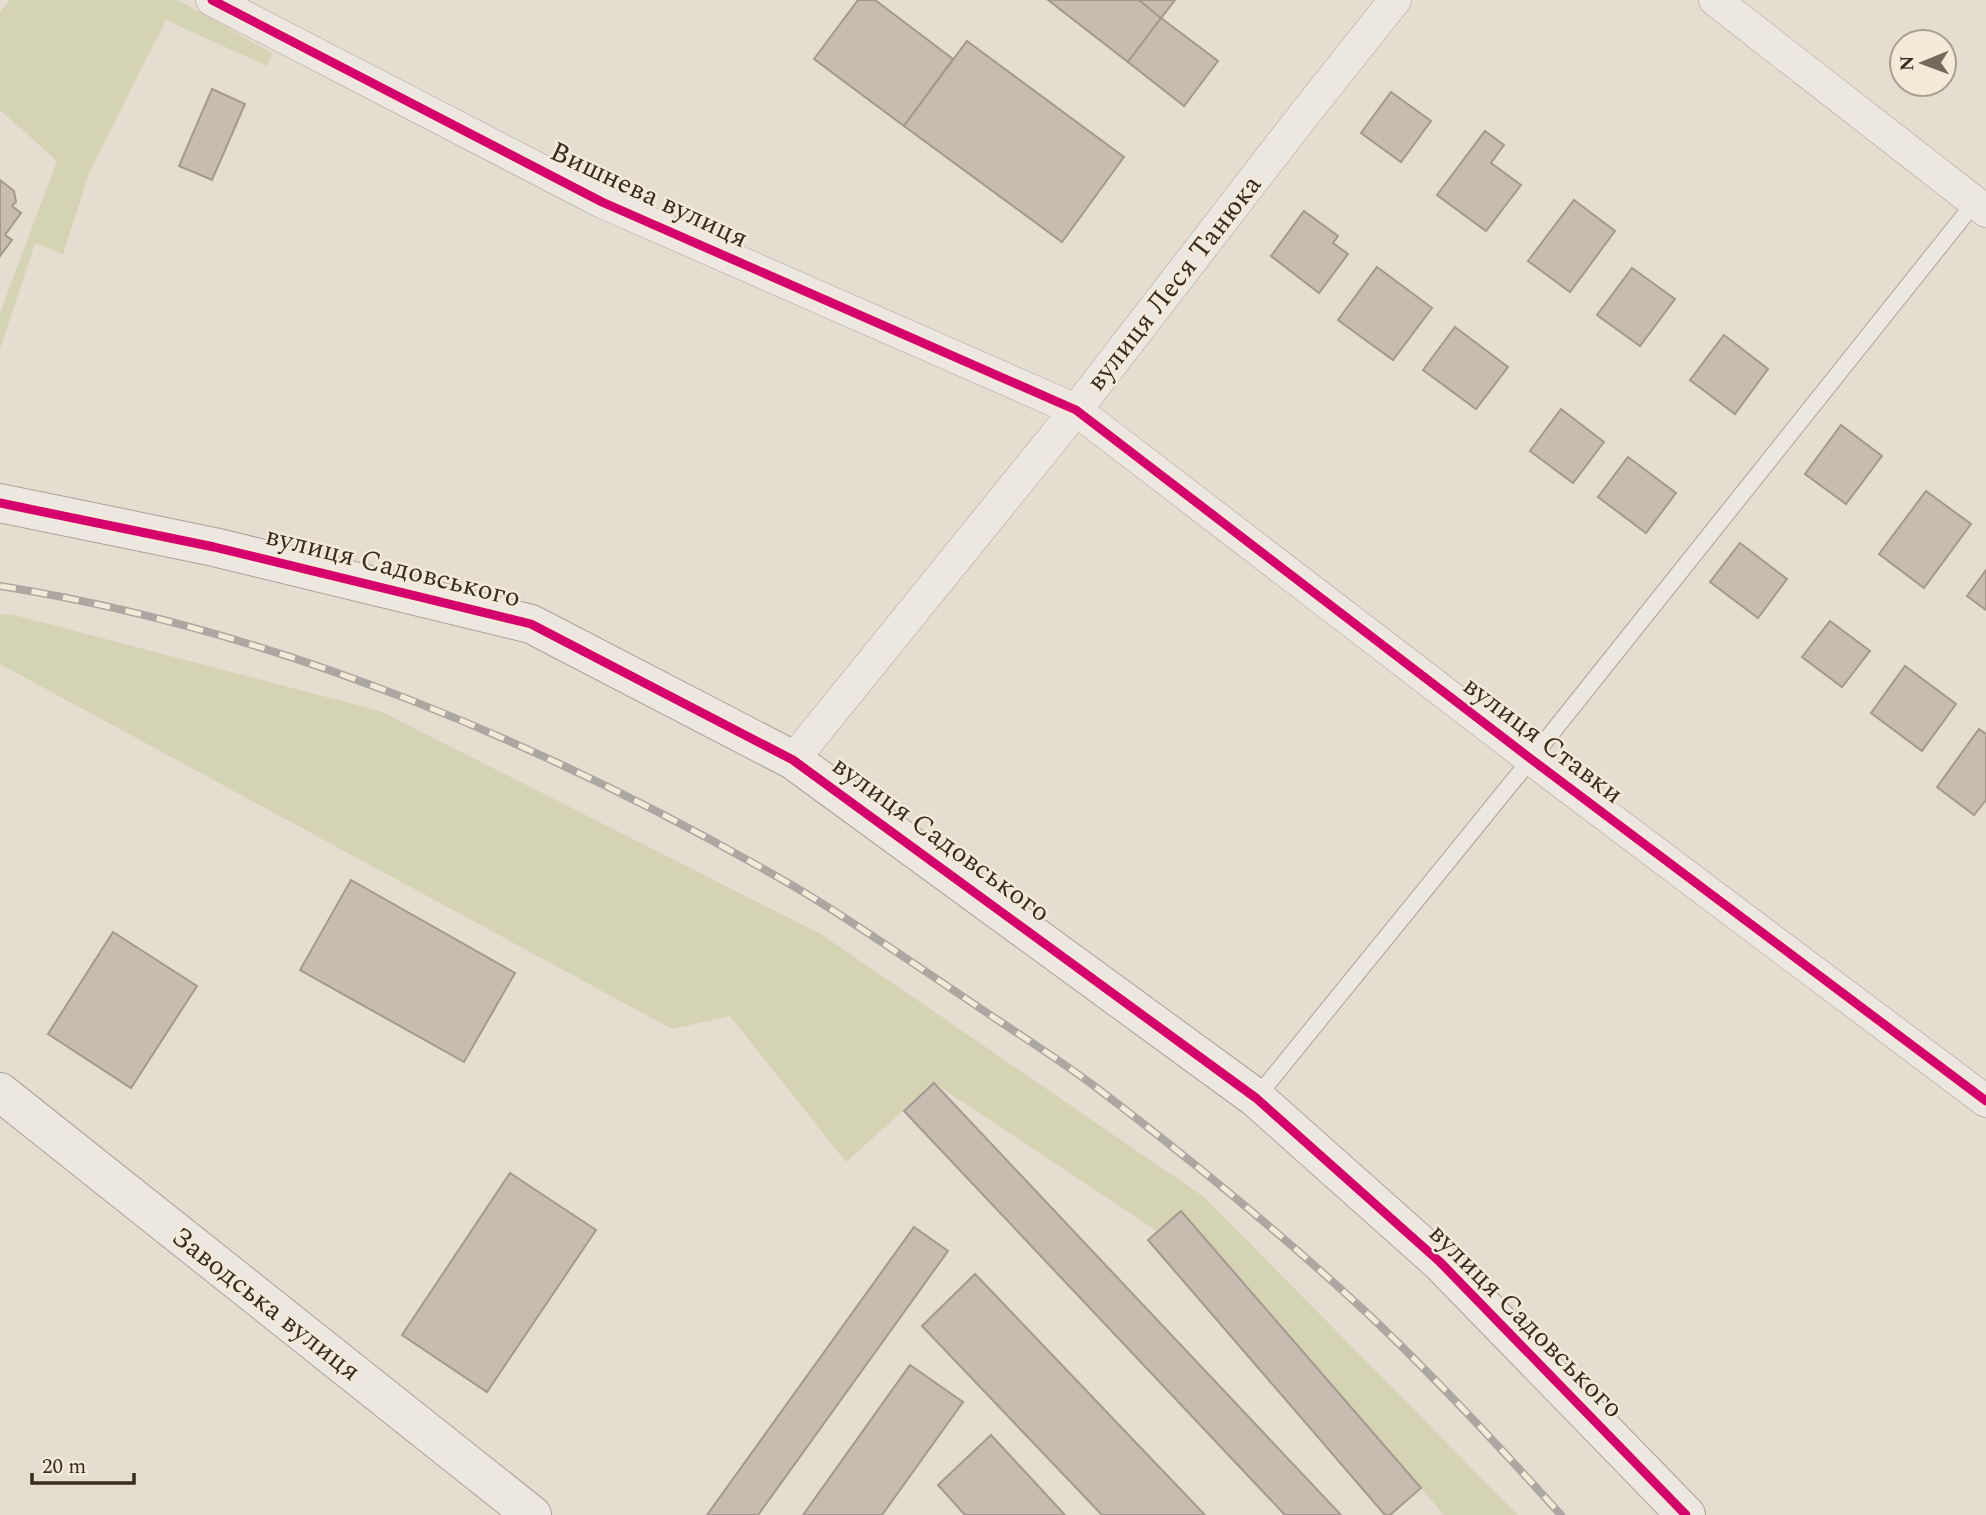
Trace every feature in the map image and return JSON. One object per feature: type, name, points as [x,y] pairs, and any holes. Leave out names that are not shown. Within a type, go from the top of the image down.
[{"type":"street","name":"Вишнева вулиця","points":[[212,0],[601,202],[1076,410]]},
{"type":"street","name":"вулиця Леся Танюка","points":[[793,760],[1076,410],[1395,0]]},
{"type":"street","points":[[1715,0],[1980,206]]},
{"type":"street","name":"вулиця Ставки","points":[[1076,410],[1531,759],[1986,1101]]},
{"type":"street","name":"вулиця Садовського","points":[[0,503],[215,547],[531,624],[793,760],[1256,1098],[1440,1262],[1685,1515]]},
{"type":"street","name":"Заводська вулиця","points":[[0,1092],[532,1515]]},
{"type":"lane","points":[[1256,1098],[1980,206]]},
{"type":"green space","points":[[10,0],[178,0],[272,53],[267,66],[166,20],[89,173],[63,254],[35,243],[0,349],[0,313],[57,161],[0,110],[0,12]]},
{"type":"green space","points":[[0,614],[14,615],[380,711],[821,934],[1204,1197],[1518,1515],[1444,1515],[1182,1211],[1157,1231],[934,1083],[846,1162],[730,1016],[672,1029],[0,664]]},
{"type":"building","points":[[858,0],[875,0],[953,59],[904,126],[814,59]]},
{"type":"building","points":[[1048,0],[1139,0],[1161,18],[1128,62]]},
{"type":"building","points":[[1139,0],[1175,0],[1161,18]]},
{"type":"building","points":[[1161,18],[1218,61],[1184,106],[1128,62]]},
{"type":"building","points":[[967,41],[1124,157],[1062,242],[904,126]]},
{"type":"building","points":[[212,89],[245,104],[212,180],[179,166]]},
{"type":"building","points":[[1391,92],[1431,121],[1401,162],[1361,133]]},
{"type":"building","points":[[1485,131],[1504,145],[1491,163],[1521,185],[1486,231],[1437,195]]},
{"type":"building","points":[[0,180],[14,191],[16,202],[12,206],[21,213],[5,235],[12,240],[0,256]]},
{"type":"building","points":[[1574,200],[1615,231],[1570,292],[1528,261]]},
{"type":"building","points":[[1304,211],[1338,236],[1333,243],[1348,254],[1319,293],[1271,256]]},
{"type":"building","points":[[1377,267],[1432,308],[1393,360],[1338,320]]},
{"type":"building","points":[[1632,268],[1675,299],[1640,346],[1597,315]]},
{"type":"building","points":[[1455,327],[1508,367],[1476,409],[1423,370]]},
{"type":"building","points":[[1724,335],[1768,369],[1735,414],[1690,380]]},
{"type":"building","points":[[1561,409],[1604,442],[1573,483],[1530,451]]},
{"type":"building","points":[[1841,425],[1882,456],[1846,504],[1805,474]]},
{"type":"building","points":[[1628,457],[1676,493],[1646,533],[1598,497]]},
{"type":"building","points":[[1926,491],[1971,524],[1924,588],[1879,554]]},
{"type":"building","points":[[1740,543],[1787,579],[1758,618],[1710,582]]},
{"type":"building","points":[[1986,570],[1986,610],[1967,596]]},
{"type":"building","points":[[1830,621],[1870,651],[1842,687],[1802,657]]},
{"type":"building","points":[[1905,666],[1956,704],[1922,751],[1871,713]]},
{"type":"building","points":[[1979,729],[1986,734],[1986,800],[1974,815],[1937,787]]},
{"type":"building","points":[[351,880],[515,973],[464,1062],[300,970]]},
{"type":"building","points":[[113,932],[197,986],[131,1088],[48,1034]]},
{"type":"building","points":[[934,1083],[1341,1515],[1285,1515],[904,1111]]},
{"type":"building","points":[[510,1173],[596,1230],[487,1392],[402,1335]]},
{"type":"building","points":[[1181,1211],[1421,1488],[1390,1515],[1385,1515],[1148,1240]]},
{"type":"building","points":[[914,1227],[948,1251],[758,1515],[707,1515]]},
{"type":"building","points":[[975,1274],[1205,1515],[1102,1515],[922,1326]]},
{"type":"building","points":[[910,1365],[963,1402],[882,1515],[803,1515]]},
{"type":"building","points":[[991,1435],[1065,1515],[965,1515],[938,1485]]},
{"type":"railway","points":[[0,586],[104,606],[207,632],[310,663],[411,700],[510,741],[607,787],[702,835],[795,887],[1067,1066],[1235,1198],[1393,1338],[1561,1515]]},
{"type":"cycle path","points":[[212,0],[602,202],[1076,410],[1531,759],[1986,1101]]},
{"type":"cycle path","points":[[0,503],[214,547],[531,624],[793,760],[1256,1098],[1440,1262],[1686,1515]]}]
